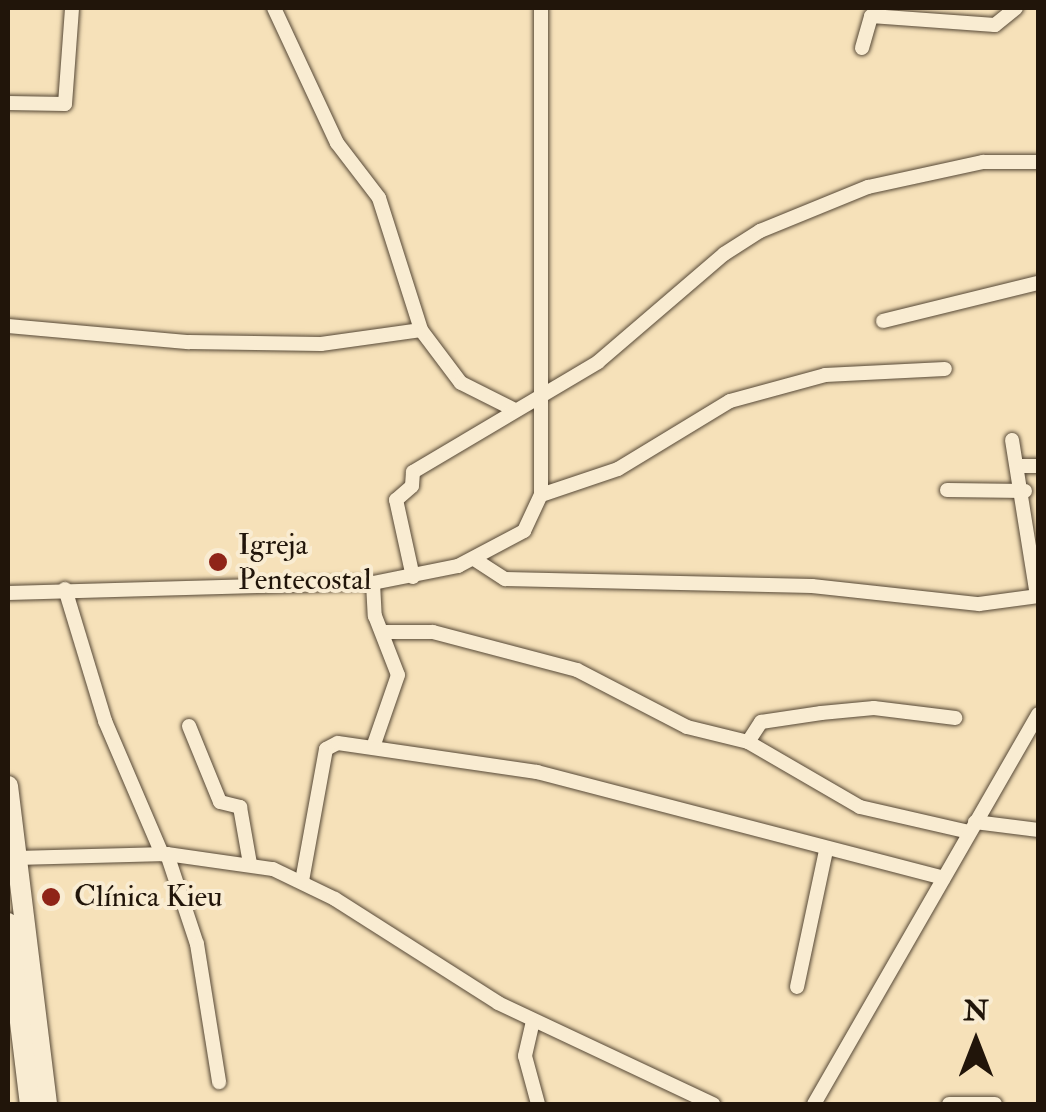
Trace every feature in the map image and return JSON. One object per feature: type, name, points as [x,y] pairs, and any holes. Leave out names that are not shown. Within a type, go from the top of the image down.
[{"type":"main road","points":[[8,786],[48,1104]]},
{"type":"main road","points":[[8,923],[11,974],[30,1104]]},
{"type":"street","points":[[8,103],[65,104],[72,8]]},
{"type":"street","points":[[274,8],[337,143],[379,198],[421,330],[462,382],[515,410]]},
{"type":"street","points":[[8,593],[372,583],[412,577],[474,559],[524,531],[541,494],[541,8]]},
{"type":"street","points":[[862,48],[864,24],[871,16],[995,25],[1016,8]]},
{"type":"street","points":[[412,577],[397,496],[412,486],[413,472],[467,446],[515,410],[598,362],[760,231],[918,173],[1038,162]]},
{"type":"street","points":[[883,321],[1038,283]]},
{"type":"street","points":[[8,326],[189,342],[320,344],[421,330]]},
{"type":"street","points":[[541,494],[618,469],[730,402],[826,375],[945,369]]},
{"type":"street","points":[[474,559],[505,579],[812,586],[979,604],[1038,596],[1020,466],[1012,440]]},
{"type":"street","points":[[1020,466],[1038,466]]},
{"type":"street","points":[[947,490],[1024,491]]},
{"type":"street","points":[[372,583],[398,674],[373,747]]},
{"type":"street","points":[[65,589],[105,721],[164,854],[197,944],[219,1082]]},
{"type":"street","points":[[384,632],[433,632],[564,666],[687,727],[748,742],[860,808],[972,827],[1038,830]]},
{"type":"street","points":[[748,742],[761,722],[821,713],[874,708],[955,718]]},
{"type":"street","points":[[814,1104],[1038,714]]},
{"type":"street","points":[[189,726],[220,802],[240,808],[250,864]]},
{"type":"street","points":[[302,880],[326,749],[338,743],[537,772],[943,878]]},
{"type":"street","points":[[797,986],[826,850]]},
{"type":"street","points":[[16,858],[164,854],[250,864],[302,880],[533,1021],[713,1104]]},
{"type":"street","points":[[533,1021],[525,1056],[538,1104]]},
{"type":"street","points":[[950,1104],[995,1104]]},
{"type":"place","name":"Igreja Pentecostal","points":[[218,562]]},
{"type":"place","name":"Clínica Kieu","points":[[51,897]]}]
